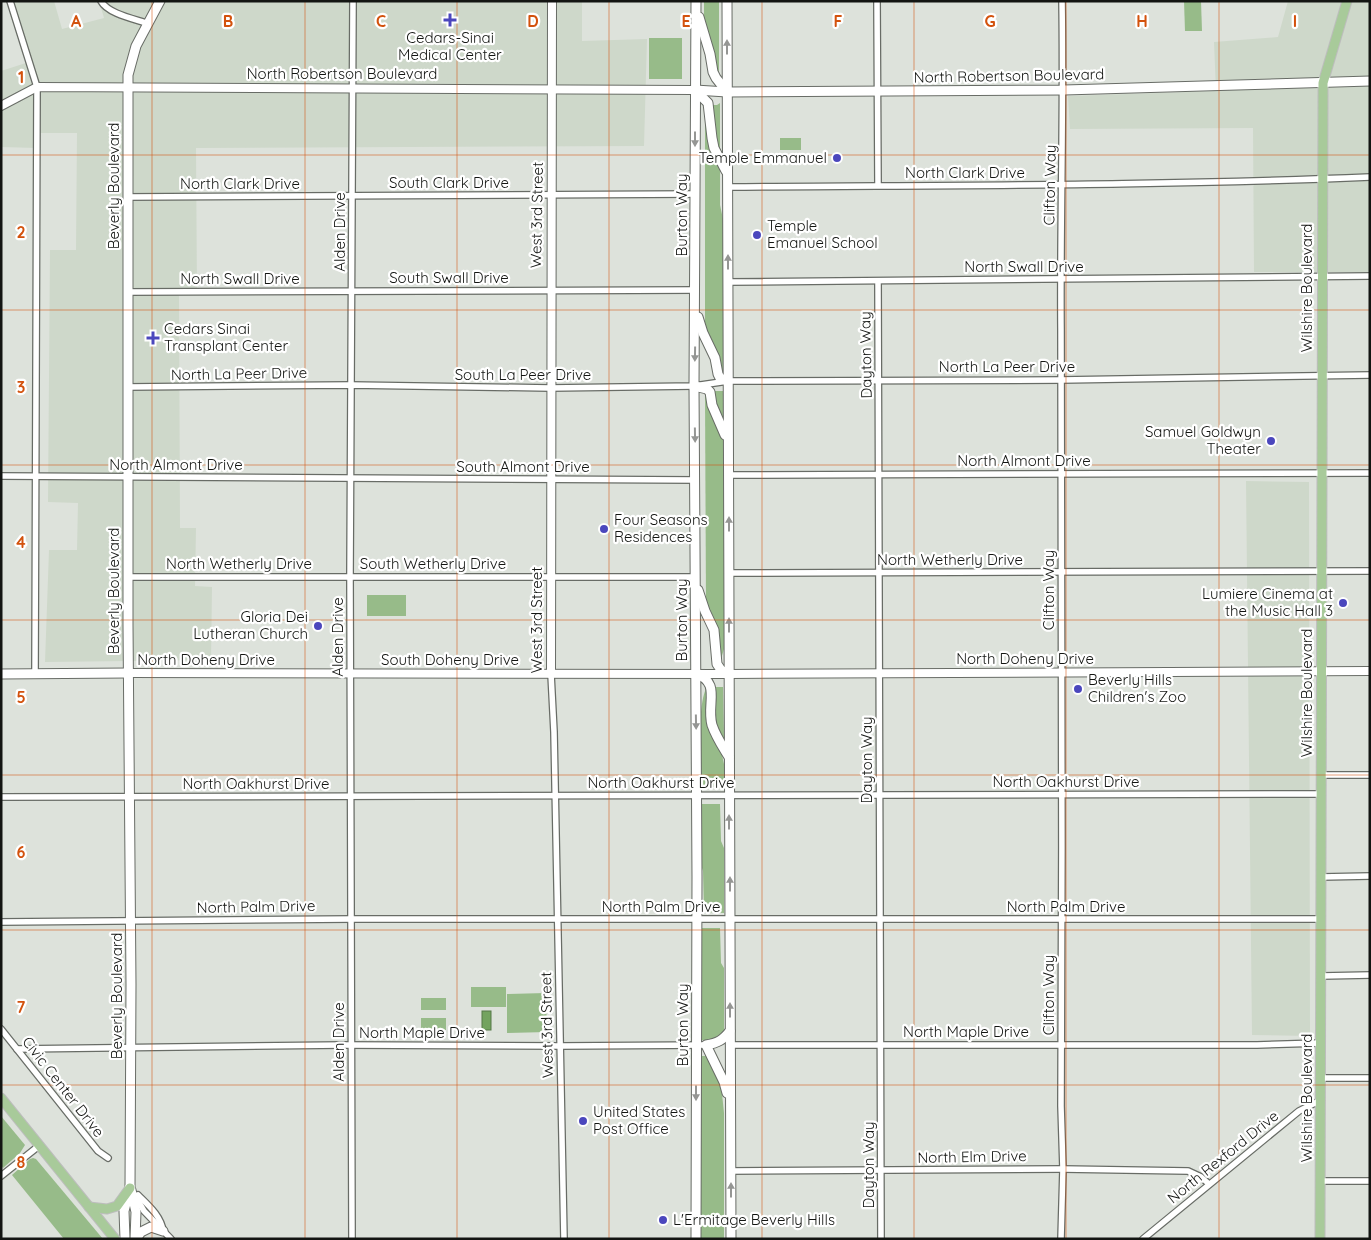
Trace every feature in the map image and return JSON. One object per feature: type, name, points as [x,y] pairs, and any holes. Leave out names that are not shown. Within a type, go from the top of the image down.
[{"type":"main road","name":"Beverly Boulevard","points":[[125,1239],[124,1211],[130,1188],[131,1048],[128,673],[128,75],[132,54],[160,1]]},
{"type":"main road","points":[[727,1],[731,1239]]},
{"type":"main road","name":"Wilshire Boulevard","points":[[1320,1239],[1322,976],[1320,277],[1323,83],[1347,1]]},
{"type":"main road","points":[[696,5],[710,54],[713,72],[727,92]]},
{"type":"main road","name":"Burton Way","points":[[696,5],[691,90],[695,194],[696,919],[701,1045],[696,1239]]},
{"type":"main road","name":"North Robertson Boulevard","points":[[691,90],[727,92],[1064,90],[1370,81]]},
{"type":"main road","points":[[691,90],[708,103],[714,148],[728,173]]},
{"type":"main road","points":[[695,307],[703,333],[715,358],[718,374],[720,378],[728,381]]},
{"type":"main road","points":[[694,386],[707,389],[710,392],[712,406],[723,428],[728,445]]},
{"type":"main road","points":[[696,580],[705,611],[714,630],[717,664],[721,670],[729,674]]},
{"type":"main road","name":"North Doheny Drive","points":[[1,674],[128,673]]},
{"type":"main road","points":[[696,673],[705,677],[710,683],[713,727],[729,758]]},
{"type":"main road","points":[[730,1031],[723,1040],[701,1045],[724,1082],[730,1107]]},
{"type":"main road","points":[[1,1098],[115,1239]]},
{"type":"main road","name":"Beverly Boulevard","points":[[130,1188],[136,1212],[135,1239]]},
{"type":"main road","points":[[89,1207],[107,1209],[117,1206],[130,1188]]},
{"type":"main road","points":[[135,1239],[141,1232],[151,1227],[163,1231]]},
{"type":"street","points":[[10,1],[37,86],[35,674]]},
{"type":"street","points":[[101,1],[110,11],[149,24]]},
{"type":"street","name":"Alden Drive","points":[[351,1],[353,35],[353,291],[350,478],[352,1239]]},
{"type":"street","name":"West 3rd Street","points":[[552,1],[550,577],[564,1239]]},
{"type":"street","points":[[877,1],[878,185]]},
{"type":"street","name":"Clifton Way","points":[[1061,1239],[1063,1169],[1061,280],[1064,90],[1062,1]]},
{"type":"street","name":"North Robertson Boulevard","points":[[1,106],[37,86],[691,90]]},
{"type":"street","points":[[1322,180],[1370,178]]},
{"type":"street","name":"North Clark Drive","points":[[728,187],[1062,185],[1322,180]]},
{"type":"street","name":"South Clark Drive","points":[[352,196],[695,194]]},
{"type":"street","name":"North Clark Drive","points":[[127,196],[352,196]]},
{"type":"street","points":[[1320,277],[1370,276]]},
{"type":"street","name":"North Swall Drive","points":[[728,282],[1320,277]]},
{"type":"street","name":"Dayton Way","points":[[878,281],[881,1239]]},
{"type":"street","name":"South Swall Drive","points":[[353,291],[695,290]]},
{"type":"street","name":"North Swall Drive","points":[[128,292],[353,291]]},
{"type":"street","points":[[1321,376],[1370,374]]},
{"type":"street","name":"North La Peer Drive","points":[[694,386],[728,381],[879,379],[1061,380],[1321,376]]},
{"type":"street","name":"North La Peer Drive","points":[[128,387],[351,385]]},
{"type":"street","name":"South La Peer Drive","points":[[351,385],[550,388],[694,386]]},
{"type":"street","points":[[1320,473],[1370,473]]},
{"type":"street","name":"North Almont Drive","points":[[728,475],[1320,473]]},
{"type":"street","name":"North Almont Drive","points":[[1,476],[350,478]]},
{"type":"street","name":"South Almont Drive","points":[[350,478],[696,480]]},
{"type":"street","points":[[1321,571],[1370,571]]},
{"type":"street","name":"North Wetherly Drive","points":[[729,573],[1321,571]]},
{"type":"street","name":"North Wetherly Drive","points":[[128,577],[350,576]]},
{"type":"street","name":"South Wetherly Drive","points":[[350,576],[696,580]]},
{"type":"street","points":[[1321,672],[1370,671]]},
{"type":"street","name":"North Doheny Drive","points":[[729,674],[1321,672]]},
{"type":"street","name":"North Doheny Drive","points":[[128,673],[350,674]]},
{"type":"street","name":"South Doheny Drive","points":[[350,674],[729,674]]},
{"type":"street","points":[[1321,775],[1370,775]]},
{"type":"street","name":"North Oakhurst Drive","points":[[1,797],[1321,794]]},
{"type":"street","points":[[1321,877],[1370,876]]},
{"type":"street","name":"North Palm Drive","points":[[1,922],[352,919],[1321,919]]},
{"type":"street","points":[[1322,976],[1370,975]]},
{"type":"street","name":"Civic Center Drive","points":[[1,1029],[98,1151],[108,1158]]},
{"type":"street","name":"North Maple Drive","points":[[730,1045],[1321,1043]]},
{"type":"street","name":"North Maple Drive","points":[[18,1049],[352,1045],[701,1045]]},
{"type":"street","points":[[1321,1078],[1370,1078]]},
{"type":"street","name":"North Rexford Drive","points":[[1143,1239],[1299,1111],[1321,1100]]},
{"type":"street","points":[[1,1176],[40,1145]]},
{"type":"street","name":"North Elm Drive","points":[[730,1171],[1063,1169],[1188,1171],[1210,1184]]},
{"type":"street","points":[[1320,1181],[1370,1181]]},
{"type":"street","points":[[130,1188],[157,1216],[162,1224],[163,1231],[171,1239]]},
{"type":"shaded area","points":[[18,1],[54,1],[62,29],[104,18],[99,1],[582,1],[582,41],[647,39],[644,146],[196,148],[197,295],[179,294],[180,528],[196,528],[195,586],[212,587],[211,660],[45,662],[49,550],[77,550],[78,503],[48,502],[50,250],[76,250],[77,133],[37,133],[37,148],[1,147],[1,71],[29,62],[13,3]]},
{"type":"shaded area","points":[[704,1],[719,1],[719,70],[717,75],[704,18]]},
{"type":"shaded area","points":[[1184,1],[1201,1],[1202,31],[1185,31]]},
{"type":"shaded area","points":[[1288,1],[1370,1],[1370,272],[1254,272],[1253,128],[1070,129],[1068,96],[1216,91],[1214,42],[1278,37]]},
{"type":"shaded area","points":[[649,38],[682,38],[682,79],[649,79]]},
{"type":"shaded area","points":[[720,103],[720,153],[715,140],[712,105]]},
{"type":"shaded area","points":[[705,108],[720,170],[720,205],[723,219],[724,373],[721,374],[705,326]]},
{"type":"shaded area","points":[[780,138],[801,138],[801,150],[780,150]]},
{"type":"shaded area","points":[[713,391],[724,391],[724,422],[717,412]]},
{"type":"shaded area","points":[[705,393],[708,393],[724,443],[724,649],[721,659],[706,606]]},
{"type":"shaded area","points":[[1246,481],[1309,482],[1310,1036],[1252,1035]]},
{"type":"shaded area","points":[[367,595],[406,595],[406,616],[367,616]]},
{"type":"shaded area","points":[[707,687],[724,764],[724,787],[700,787],[700,720]]},
{"type":"shaded area","points":[[713,687],[723,687],[724,739],[721,739],[715,727]]},
{"type":"shaded area","points":[[700,804],[720,804],[721,841],[724,848],[724,913],[704,912],[703,871],[700,862]]},
{"type":"shaded area","points":[[700,928],[720,928],[721,963],[724,968],[724,1032],[716,1038],[708,1040],[701,1040]]},
{"type":"shaded area","points":[[471,987],[506,987],[506,1007],[471,1007]]},
{"type":"shaded area","points":[[546,993],[547,1032],[507,1033],[507,994]]},
{"type":"shaded area","points":[[421,998],[446,998],[446,1010],[421,1010]]},
{"type":"shaded area","points":[[482,1011],[491,1011],[491,1030],[482,1030]]},
{"type":"shaded area","points":[[421,1018],[446,1018],[446,1030],[421,1030]]},
{"type":"shaded area","points":[[701,1056],[708,1056],[721,1084],[724,1113],[724,1239],[701,1239]]},
{"type":"shaded area","points":[[1,1116],[25,1145],[20,1153],[3,1168],[1,1165]]},
{"type":"shaded area","points":[[33,1158],[36,1159],[103,1239],[64,1239],[12,1175]]},
{"type":"place","name":"Cedars-Sinai Medical Center","points":[[450,20]]},
{"type":"place","name":"Temple Emmanuel","points":[[837,158]]},
{"type":"place","name":"Temple Emanuel School","points":[[757,235]]},
{"type":"place","name":"Cedars Sinai Transplant Center","points":[[153,338]]},
{"type":"place","name":"Samuel Goldwyn Theater","points":[[1271,441]]},
{"type":"place","name":"Four Seasons Residences","points":[[604,529]]},
{"type":"place","name":"Lumiere Cinema at the Music Hall 3","points":[[1343,603]]},
{"type":"place","name":"Gloria Dei Lutheran Church","points":[[318,626]]},
{"type":"place","name":"Beverly Hills Children's Zoo","points":[[1078,689]]},
{"type":"place","name":"United States Post Office","points":[[583,1121]]},
{"type":"place","name":"L'Ermitage Beverly Hills","points":[[663,1220]]}]
